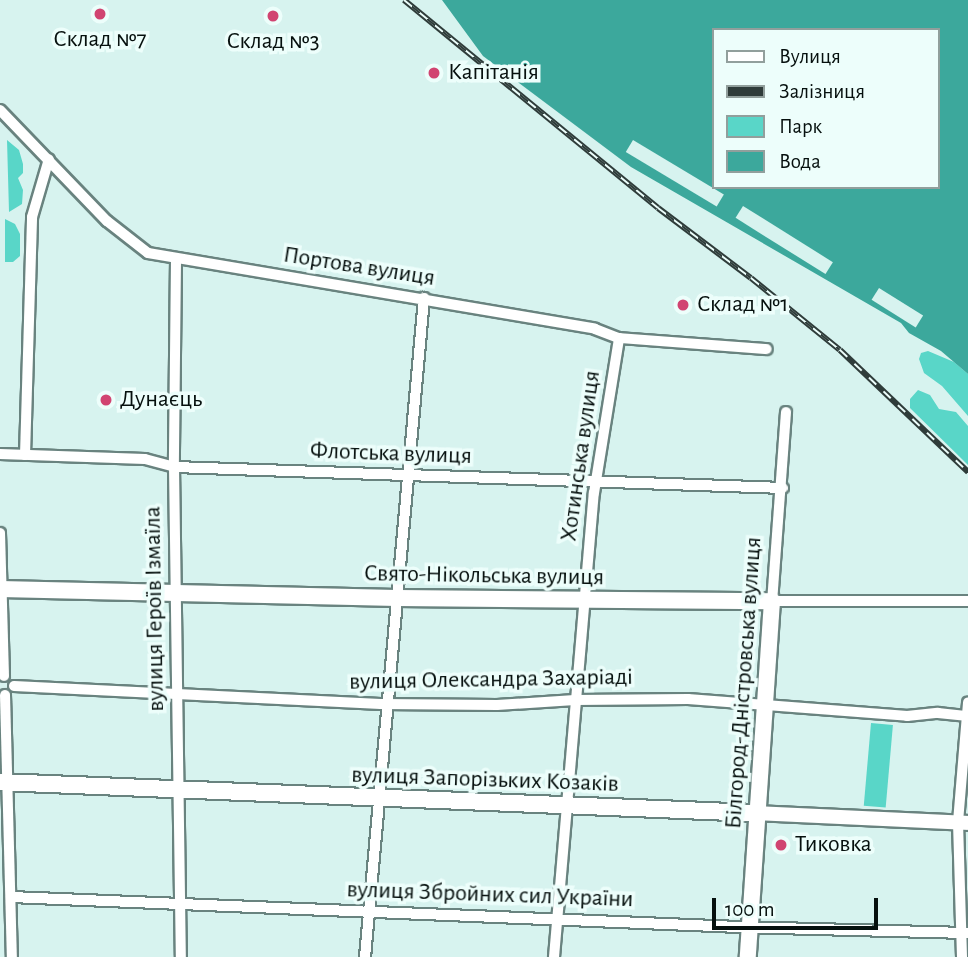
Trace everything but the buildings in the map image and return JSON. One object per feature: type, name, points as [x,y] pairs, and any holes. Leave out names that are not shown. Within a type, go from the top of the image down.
[{"type":"main road","name":"Свято-Нікольська вулиця","points":[[1,589],[397,598],[772,601]]},
{"type":"main road","name":"Білгород-Дністровська вулиця","points":[[748,957],[772,601]]},
{"type":"main road","name":"вулиця Запорізьких Козаків","points":[[4,782],[757,813]]},
{"type":"street","name":"Портова вулиця","points":[[0,110],[130,241],[148,253],[176,260],[595,329],[620,338],[767,349]]},
{"type":"street","points":[[25,455],[32,218],[49,159]]},
{"type":"street","name":"вулиця Героїв Ізмаїла","points":[[176,260],[174,467],[181,957]]},
{"type":"street","points":[[365,957],[424,299]]},
{"type":"street","name":"Хотинська вулиця","points":[[554,957],[595,482],[620,338]]},
{"type":"street","name":"Білгород-Дністровська вулиця","points":[[772,601],[783,488],[786,412]]},
{"type":"street","name":"Флотська вулиця","points":[[0,454],[145,459],[174,467],[783,488]]},
{"type":"street","points":[[0,533],[2,678],[14,686],[2,693],[12,957]]},
{"type":"street","name":"Свято-Нікольська вулиця","points":[[772,601],[968,601]]},
{"type":"street","name":"вулиця Олександра Захаріаді","points":[[14,686],[388,704],[496,705],[575,700],[688,699],[907,716],[937,713],[967,716]]},
{"type":"street","points":[[962,957],[963,822],[968,702]]},
{"type":"street","name":"вулиця Запорізьких Козаків","points":[[757,813],[963,822]]},
{"type":"street","name":"вулиця Збройних сил України","points":[[11,897],[749,928],[964,933]]},
{"type":"green space","points":[[7,140],[19,150],[23,164],[23,173],[18,178],[23,190],[22,204],[9,212]]},
{"type":"green space","points":[[5,219],[15,224],[20,234],[20,256],[13,262],[5,262]]},
{"type":"green space","points":[[928,351],[954,362],[968,374],[968,416],[942,386],[924,373],[919,359],[921,353]]},
{"type":"green space","points":[[918,390],[930,395],[939,409],[956,412],[968,426],[968,465],[910,408],[910,399]]},
{"type":"green space","points":[[871,723],[893,725],[886,808],[864,806]]},
{"type":"water","points":[[442,0],[968,0],[968,374],[941,351],[909,333],[901,323],[631,167],[483,56]]},
{"type":"pier","points":[[633,140],[724,195],[717,207],[626,152]]},
{"type":"pier","points":[[743,206],[833,262],[825,274],[736,218]]},
{"type":"pier","points":[[879,288],[923,316],[916,327],[872,300]]},
{"type":"railway","points":[[404,0],[658,208],[840,350],[968,472]]},
{"type":"place","name":"Склад №7","points":[[100,14]]},
{"type":"place","name":"Склад №3","points":[[273,16]]},
{"type":"place","name":"Капітанія","points":[[434,73]]},
{"type":"place","name":"Склад №1","points":[[683,305]]},
{"type":"place","name":"Дунаєць","points":[[106,400]]},
{"type":"place","name":"Тиковка","points":[[781,845]]}]
